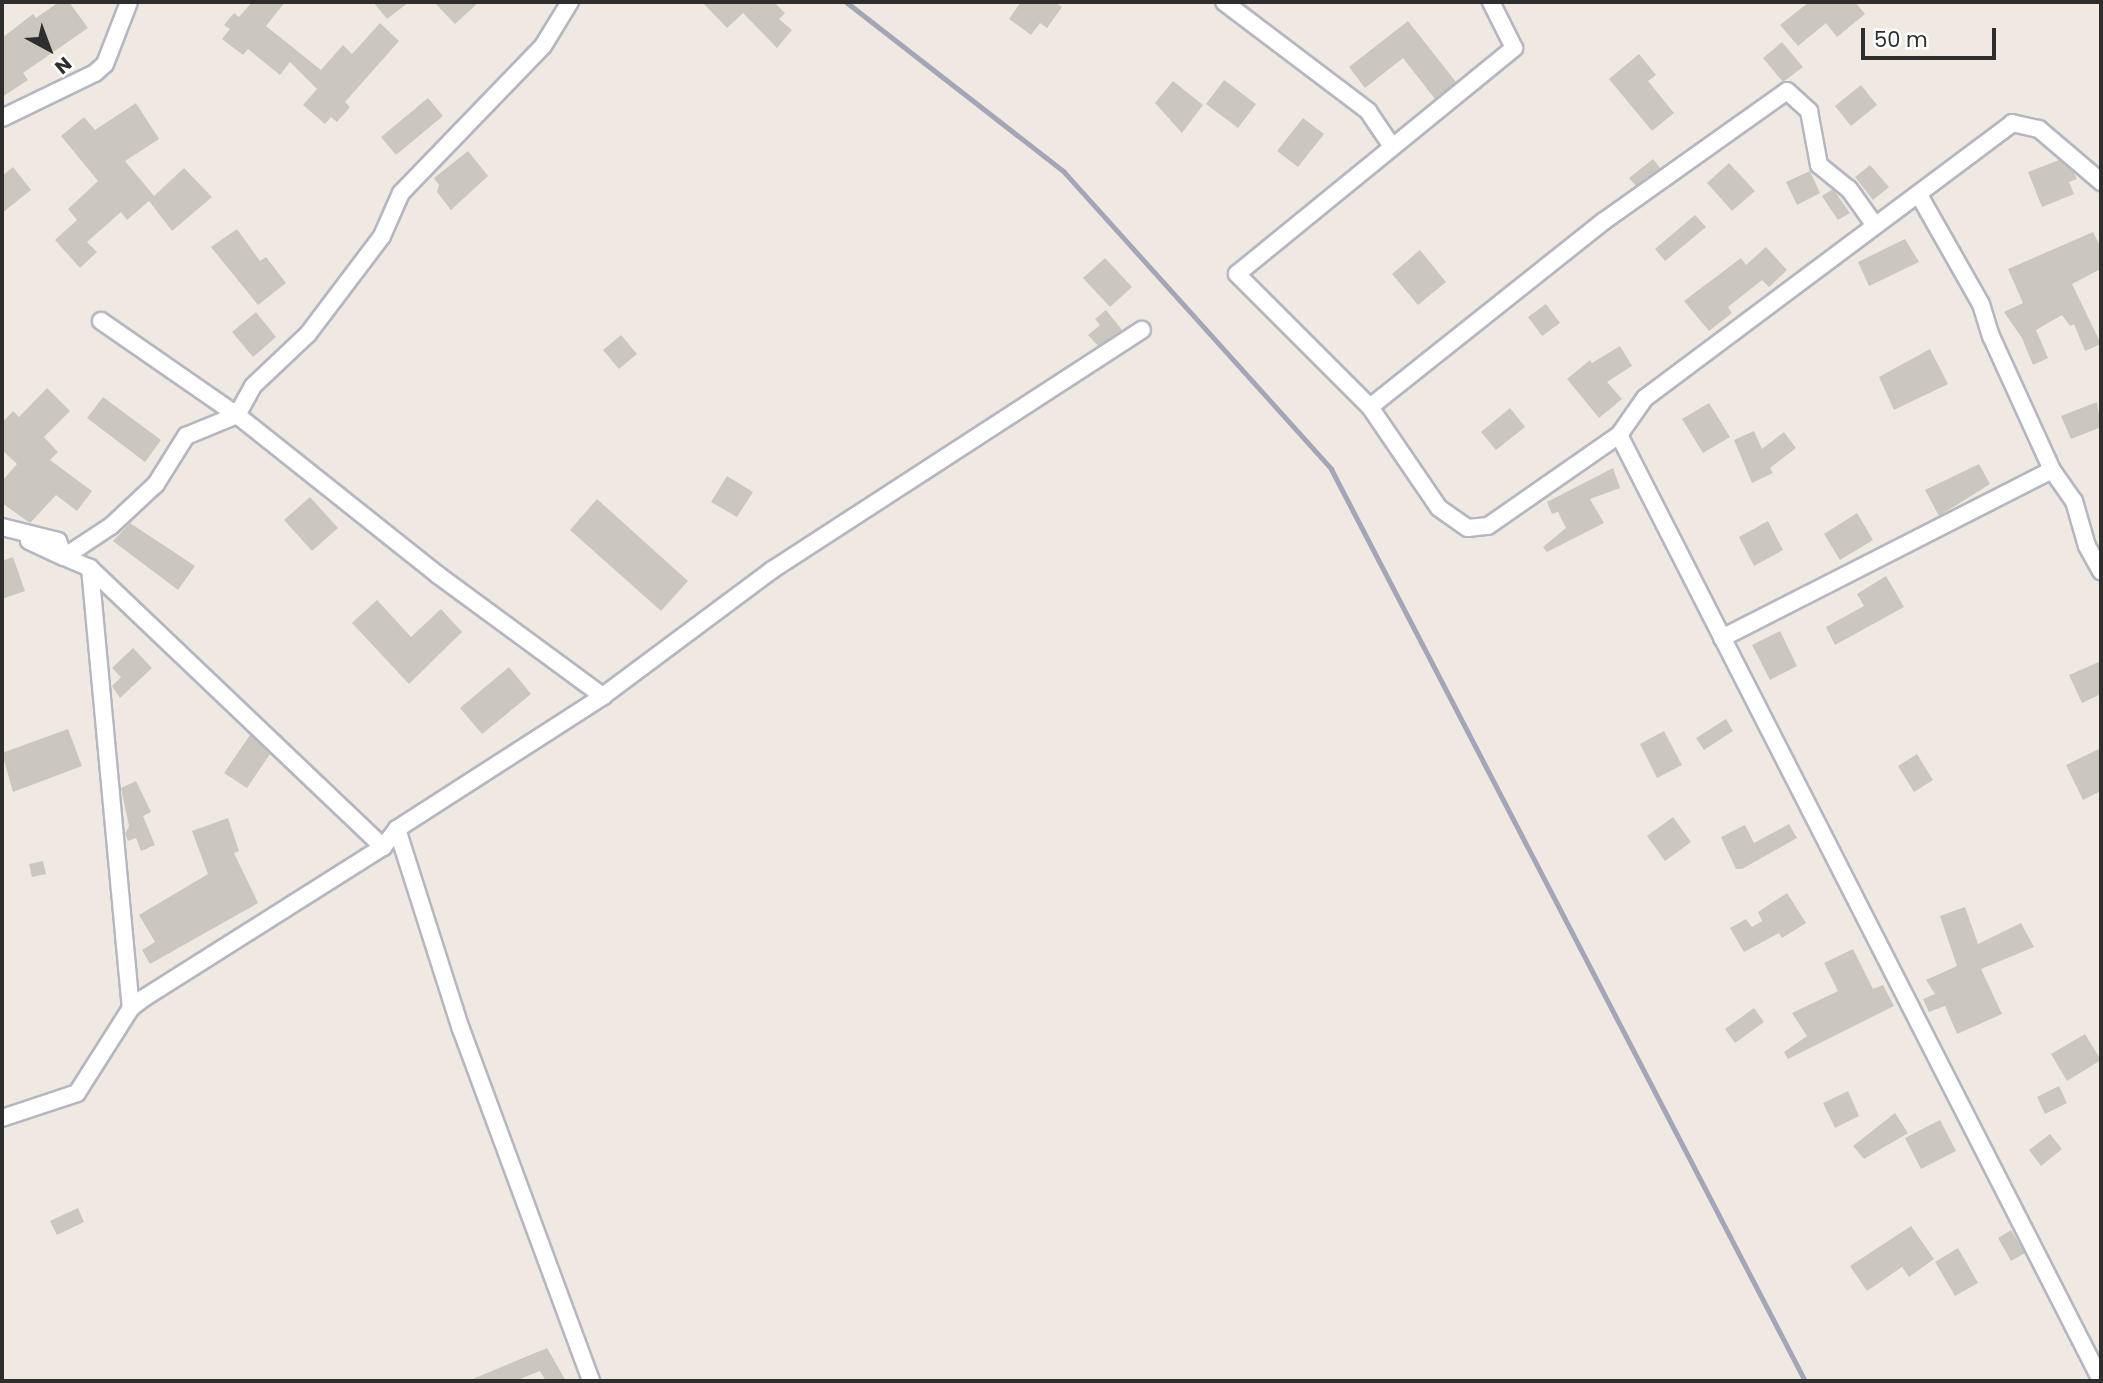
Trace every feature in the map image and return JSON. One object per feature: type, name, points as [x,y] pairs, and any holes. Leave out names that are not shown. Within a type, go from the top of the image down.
[{"type":"street","points":[[64,557],[111,526],[156,484],[186,436],[236,415],[253,386],[308,334],[382,236],[401,193],[542,46],[570,2]]},
{"type":"street","points":[[1224,2],[1368,111],[1391,145]]},
{"type":"street","points":[[1491,2],[1514,48],[1465,91],[1391,145],[1237,274],[1370,407],[1439,508],[1468,528],[1488,526],[1619,435],[1645,398],[2012,123],[2039,129],[2101,183]]},
{"type":"street","points":[[2,118],[95,73],[105,64],[133,4]]},
{"type":"street","points":[[1370,407],[1604,220],[1787,91],[1809,111],[1819,165],[1849,189],[1874,224]]},
{"type":"street","points":[[1919,195],[1981,303],[1991,336],[2052,470],[2074,501],[2087,546],[2101,571]]},
{"type":"street","points":[[101,321],[236,415],[438,575],[603,696]]},
{"type":"street","points":[[2,1118],[77,1093],[131,1008],[383,847],[397,829],[603,696],[772,569],[1142,330]]},
{"type":"street","points":[[1619,435],[2101,1380]]},
{"type":"street","points":[[1722,638],[2052,470]]},
{"type":"street","points":[[2,527],[58,541],[64,557],[90,568],[383,847]]},
{"type":"street","points":[[90,568],[131,1008]]},
{"type":"street","points":[[397,829],[461,1029],[591,1381]]},
{"type":"building","points":[[59,2],[69,2],[88,28],[23,73],[28,80],[2,97],[2,38],[33,14],[36,18]]},
{"type":"building","points":[[252,2],[285,2],[266,26],[321,70],[343,45],[352,54],[380,23],[399,41],[345,102],[350,107],[337,122],[331,117],[325,124],[303,105],[317,89],[290,62],[280,75],[248,49],[243,55],[222,39],[230,29],[224,25],[234,13],[239,17]]},
{"type":"building","points":[[373,2],[409,2],[387,19]]},
{"type":"building","points":[[434,2],[479,2],[455,24]]},
{"type":"building","points":[[702,2],[774,2],[785,13],[779,19],[792,30],[777,48],[743,13],[727,28]]},
{"type":"building","points":[[1021,2],[1055,2],[1062,7],[1047,28],[1040,23],[1031,35],[1009,19]]},
{"type":"building","points":[[1809,2],[1855,2],[1865,14],[1837,37],[1826,23],[1798,46],[1780,25]]},
{"type":"building","points":[[1408,21],[1456,82],[1435,99],[1403,58],[1365,88],[1349,67]]},
{"type":"building","points":[[1782,42],[1803,67],[1783,82],[1763,58]]},
{"type":"building","points":[[1639,54],[1656,75],[1648,81],[1674,113],[1652,131],[1609,79]]},
{"type":"building","points":[[1224,80],[1256,104],[1238,128],[1206,104]]},
{"type":"building","points":[[1173,81],[1203,105],[1182,133],[1155,103]]},
{"type":"building","points":[[1861,85],[1877,105],[1851,126],[1835,106]]},
{"type":"building","points":[[428,98],[443,116],[396,155],[381,137]]},
{"type":"building","points":[[136,103],[159,139],[125,161],[154,196],[184,168],[212,197],[172,231],[149,201],[127,220],[121,212],[87,242],[97,252],[80,268],[55,240],[77,220],[68,209],[98,181],[61,136],[84,117],[95,130]]},
{"type":"building","points":[[1303,118],[1324,134],[1298,167],[1277,151]]},
{"type":"building","points":[[468,151],[488,176],[451,210],[437,192],[439,185],[434,178]]},
{"type":"building","points":[[1653,159],[1660,168],[1636,186],[1629,178]]},
{"type":"building","points":[[2059,160],[2077,179],[2069,182],[2074,194],[2042,207],[2028,172]]},
{"type":"building","points":[[1729,163],[1755,191],[1732,211],[1707,183]]},
{"type":"building","points":[[1870,165],[1889,187],[1873,200],[1855,177]]},
{"type":"building","points":[[13,167],[31,190],[2,213],[2,176]]},
{"type":"building","points":[[1810,171],[1820,193],[1797,205],[1786,182]]},
{"type":"building","points":[[1833,189],[1850,213],[1838,220],[1822,196]]},
{"type":"building","points":[[1695,215],[1706,227],[1665,261],[1655,249]]},
{"type":"building","points":[[237,229],[260,261],[266,257],[286,283],[258,305],[211,247]]},
{"type":"building","points":[[2093,232],[2101,248],[2101,269],[2072,284],[2101,344],[2085,351],[2074,324],[2070,326],[2062,315],[2036,330],[2048,358],[2033,365],[2022,338],[2004,312],[2023,303],[2008,269]]},
{"type":"building","points":[[1905,239],[1919,262],[1869,286],[1858,262]]},
{"type":"building","points":[[1766,247],[1787,270],[1769,287],[1762,280],[1728,307],[1732,313],[1709,331],[1684,301],[1741,258],[1746,265]]},
{"type":"building","points":[[1420,250],[1446,282],[1418,305],[1392,274]]},
{"type":"building","points":[[1105,258],[1132,287],[1110,307],[1083,278]]},
{"type":"building","points":[[1546,304],[1560,323],[1542,336],[1528,317]]},
{"type":"building","points":[[1106,310],[1122,330],[1098,346],[1088,335],[1100,325],[1095,319]]},
{"type":"building","points":[[256,312],[276,337],[253,357],[232,332]]},
{"type":"building","points":[[621,335],[637,354],[619,369],[603,350]]},
{"type":"building","points":[[1620,346],[1632,366],[1607,382],[1622,399],[1599,418],[1567,379],[1590,360],[1592,363]]},
{"type":"building","points":[[1930,349],[1948,384],[1894,410],[1879,377]]},
{"type":"building","points":[[47,388],[70,411],[44,437],[58,452],[50,460],[92,491],[77,511],[56,495],[30,523],[2,503],[2,481],[17,464],[2,450],[2,423],[13,411],[19,417]]},
{"type":"building","points":[[103,397],[161,440],[145,462],[87,418]]},
{"type":"building","points":[[2097,402],[2101,427],[2071,439],[2061,416]]},
{"type":"building","points":[[1709,403],[1730,437],[1703,453],[1682,419]]},
{"type":"building","points":[[1510,408],[1525,427],[1496,450],[1481,432]]},
{"type":"building","points":[[1754,431],[1762,449],[1784,432],[1796,448],[1770,468],[1773,473],[1752,483],[1734,440]]},
{"type":"building","points":[[1979,464],[1990,484],[1939,516],[1925,490]]},
{"type":"building","points":[[1613,468],[1620,488],[1590,499],[1604,523],[1547,552],[1543,547],[1566,528],[1558,512],[1563,510],[1552,514],[1547,502]]},
{"type":"building","points":[[727,476],[753,492],[737,517],[711,502]]},
{"type":"building","points":[[310,497],[338,528],[312,551],[284,520]]},
{"type":"building","points":[[597,499],[688,581],[661,611],[570,530]]},
{"type":"building","points":[[1857,513],[1873,540],[1840,560],[1824,534]]},
{"type":"building","points":[[1768,521],[1783,550],[1754,566],[1739,537]]},
{"type":"building","points":[[130,523],[195,566],[178,590],[113,541]]},
{"type":"building","points":[[13,557],[25,591],[2,599],[2,561]]},
{"type":"building","points":[[1886,576],[1904,607],[1835,645],[1826,627],[1864,606],[1857,594]]},
{"type":"building","points":[[377,600],[411,637],[441,609],[462,632],[409,684],[352,623]]},
{"type":"building","points":[[1780,631],[1797,666],[1770,680],[1752,645]]},
{"type":"building","points":[[133,648],[152,668],[120,698],[112,686],[121,677],[112,668]]},
{"type":"building","points":[[2101,661],[2101,694],[2082,703],[2069,675]]},
{"type":"building","points":[[509,667],[531,694],[482,734],[460,708]]},
{"type":"building","points":[[1726,719],[1733,731],[1704,750],[1696,738]]},
{"type":"building","points":[[68,729],[82,766],[13,792],[2,753]]},
{"type":"building","points":[[1664,731],[1682,765],[1657,778],[1640,744]]},
{"type":"building","points":[[250,735],[270,754],[247,788],[224,773]]},
{"type":"building","points":[[2101,748],[2101,791],[2083,800],[2066,765]]},
{"type":"building","points":[[1917,754],[1933,780],[1914,792],[1898,766]]},
{"type":"building","points":[[136,781],[151,812],[143,816],[155,845],[141,851],[136,838],[128,841],[125,834],[129,826],[121,788]]},
{"type":"building","points":[[1673,817],[1691,842],[1665,861],[1647,836]]},
{"type":"building","points":[[228,818],[239,851],[234,853],[258,903],[150,964],[142,950],[155,942],[139,915],[208,874],[192,831]]},
{"type":"building","points":[[1789,824],[1797,838],[1742,869],[1736,869],[1721,837],[1745,825],[1754,843]]},
{"type":"building","points":[[43,861],[46,874],[32,877],[29,864]]},
{"type":"building","points":[[1787,893],[1806,923],[1782,938],[1779,933],[1744,952],[1730,928],[1746,919],[1752,927],[1762,921],[1758,912]]},
{"type":"building","points":[[1965,907],[1978,944],[2021,923],[2034,947],[1981,969],[2002,1014],[1957,1034],[1945,1006],[1929,1012],[1923,999],[1935,994],[1926,980],[1957,966],[1940,916]]},
{"type":"building","points":[[1853,949],[1873,989],[1883,985],[1894,1006],[1788,1059],[1784,1052],[1807,1036],[1792,1013],[1838,991],[1824,963]]},
{"type":"building","points":[[1754,1008],[1764,1022],[1735,1043],[1725,1029]]},
{"type":"building","points":[[2085,1034],[2101,1060],[2067,1081],[2051,1054]]},
{"type":"building","points":[[2059,1086],[2067,1103],[2045,1114],[2037,1097]]},
{"type":"building","points":[[1848,1091],[1859,1116],[1835,1128],[1823,1103]]},
{"type":"building","points":[[1895,1113],[1908,1133],[1864,1159],[1853,1146]]},
{"type":"building","points":[[1940,1120],[1956,1151],[1921,1169],[1905,1138]]},
{"type":"building","points":[[2050,1134],[2062,1149],[2041,1166],[2029,1150]]},
{"type":"building","points":[[78,1208],[84,1222],[57,1235],[50,1221]]},
{"type":"building","points":[[1911,1226],[1934,1259],[1909,1277],[1902,1267],[1867,1291],[1850,1266]]},
{"type":"building","points":[[2011,1230],[2025,1253],[2011,1261],[1998,1238]]},
{"type":"building","points":[[1958,1248],[1978,1283],[1955,1296],[1935,1262]]},
{"type":"building","points":[[547,1348],[566,1381],[546,1381],[540,1371],[515,1381],[468,1381]]},
{"type":"railway","points":[[846,2],[1064,172],[1331,469],[1805,1381]]}]
